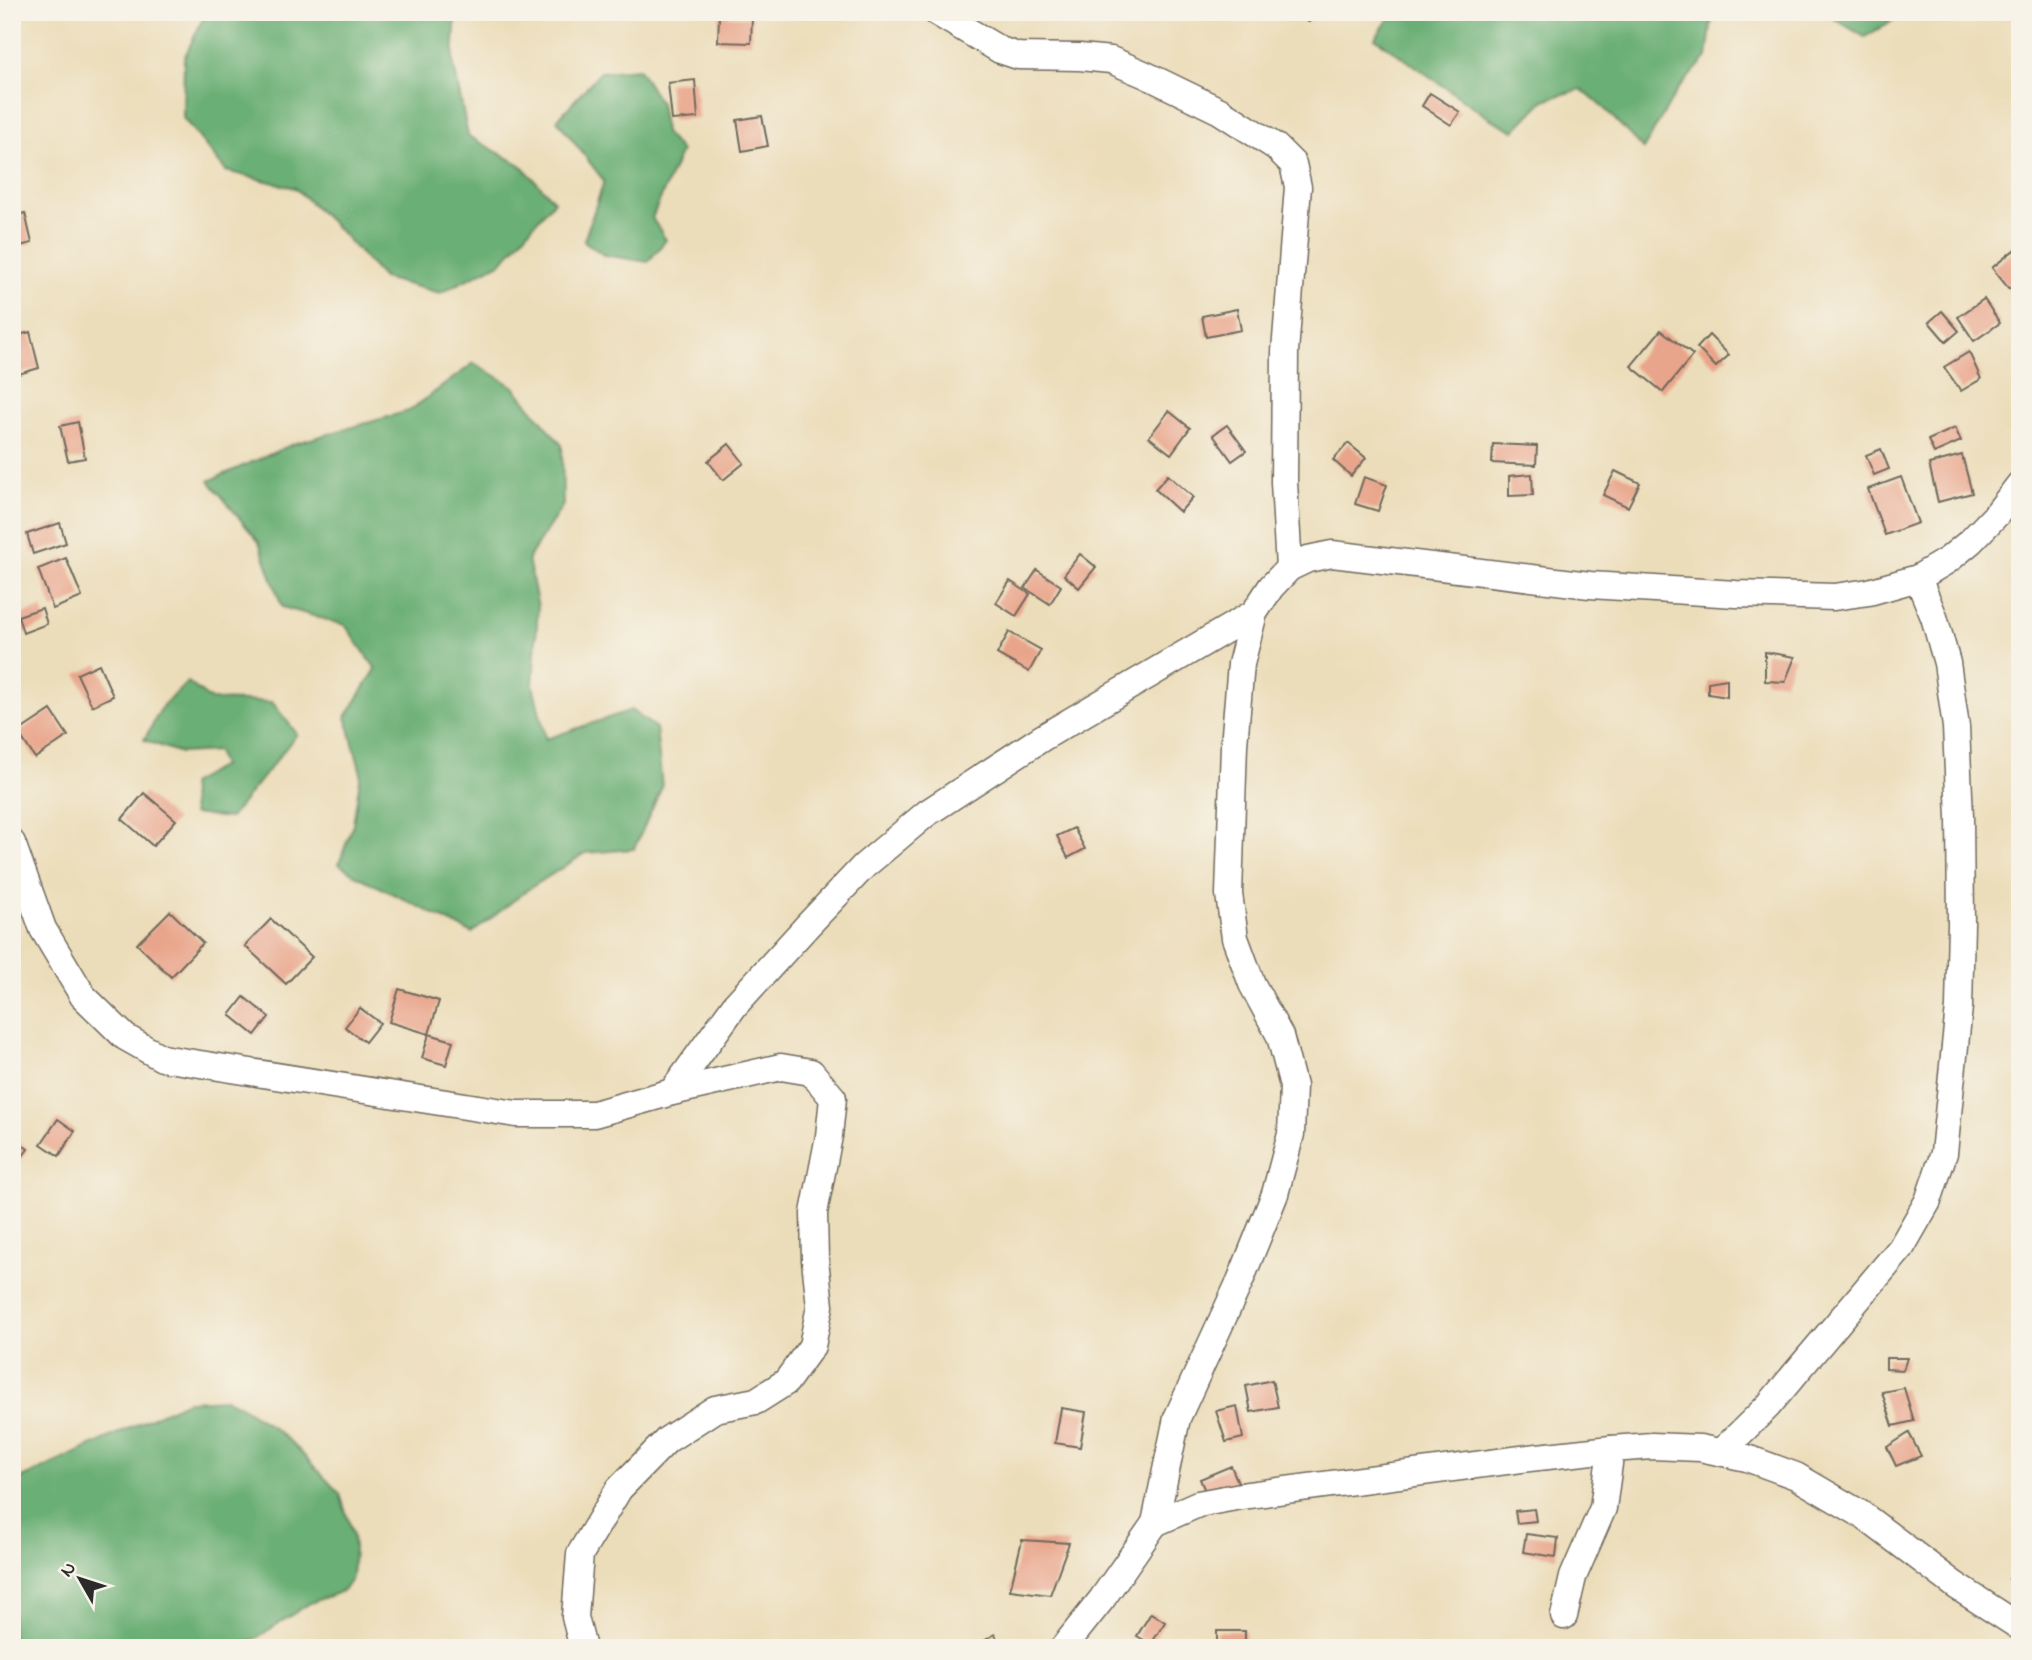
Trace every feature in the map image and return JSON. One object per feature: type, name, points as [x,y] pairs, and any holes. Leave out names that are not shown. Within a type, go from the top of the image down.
[{"type":"street","points":[[936,12],[1000,50],[1018,56],[1111,60],[1220,111],[1276,146],[1293,164],[1298,187],[1284,365],[1284,482],[1289,568]]},
{"type":"street","points":[[1063,1648],[1102,1599],[1155,1523],[1177,1418],[1240,1281],[1265,1219],[1275,1194],[1291,1134],[1293,1086],[1280,1036],[1252,984],[1235,938],[1229,894],[1234,745],[1241,664],[1254,612],[1271,587],[1289,568],[1308,559],[1332,554],[1590,584],[1736,594],[1834,597],[1869,592],[1918,578],[1948,560],[1996,515],[2020,484]]},
{"type":"street","points":[[1721,1452],[1768,1406],[1901,1248],[1928,1200],[1944,1153],[1958,1007],[1961,817],[1956,727],[1947,663],[1934,617],[1918,578]]},
{"type":"street","points":[[672,1092],[735,1005],[808,925],[864,866],[927,813],[1042,738],[1254,612]]},
{"type":"street","points":[[12,843],[43,929],[83,996],[125,1037],[162,1058],[516,1114],[594,1114],[672,1092],[780,1067],[811,1072],[833,1098],[830,1136],[814,1213],[820,1306],[812,1346],[786,1382],[756,1401],[715,1409],[667,1440],[619,1489],[580,1554],[575,1617],[583,1648]]},
{"type":"street","points":[[1155,1523],[1198,1504],[1241,1496],[1611,1449],[1652,1446],[1700,1448],[1747,1458],[1796,1476],[1861,1514],[1955,1585],[2020,1628]]},
{"type":"street","points":[[1564,1616],[1573,1577],[1603,1508],[1611,1449]]},
{"type":"green space","points":[[206,12],[456,12],[453,61],[468,136],[521,165],[554,201],[502,262],[440,293],[383,278],[342,233],[295,188],[226,171],[183,118],[184,58]]},
{"type":"green space","points":[[1394,12],[1713,12],[1707,57],[1678,89],[1643,149],[1607,111],[1581,89],[1544,100],[1514,131],[1489,118],[1375,38]]},
{"type":"green space","points":[[1823,12],[1906,12],[1865,37]]},
{"type":"green space","points":[[639,69],[660,103],[665,133],[681,151],[652,218],[666,240],[648,262],[604,255],[584,241],[604,181],[557,120],[600,72]]},
{"type":"green space","points":[[474,363],[513,386],[562,445],[563,505],[528,559],[538,607],[533,685],[546,739],[631,710],[656,728],[662,787],[634,849],[586,853],[527,890],[472,933],[355,875],[339,864],[353,824],[361,773],[346,717],[376,669],[345,625],[282,607],[259,542],[209,481],[293,444],[409,411]]},
{"type":"green space","points":[[188,682],[211,700],[272,702],[297,734],[230,818],[193,814],[190,784],[222,766],[217,751],[180,753],[144,740],[163,705]]},
{"type":"green space","points":[[227,1399],[272,1427],[293,1444],[340,1494],[353,1535],[354,1549],[352,1578],[343,1591],[310,1603],[241,1648],[12,1648],[12,1483],[187,1401]]},
{"type":"building","points":[[1282,12],[1312,12],[1309,22]]},
{"type":"building","points":[[719,16],[752,17],[751,43],[718,42]]},
{"type":"building","points":[[695,80],[698,118],[672,120],[668,83]]},
{"type":"building","points":[[1430,93],[1460,112],[1451,125],[1422,106]]},
{"type":"building","points":[[762,116],[768,146],[742,151],[737,120]]},
{"type":"building","points":[[25,213],[32,243],[12,248],[12,216]]},
{"type":"building","points":[[2014,250],[2020,257],[2020,281],[2009,289],[1992,268]]},
{"type":"building","points":[[1984,299],[2000,323],[1974,341],[1958,317]]},
{"type":"building","points":[[1237,309],[1241,330],[1206,337],[1202,316]]},
{"type":"building","points":[[1942,311],[1959,331],[1946,342],[1929,322]]},
{"type":"building","points":[[1661,330],[1693,355],[1663,392],[1631,366]]},
{"type":"building","points":[[30,332],[39,368],[12,376],[12,337]]},
{"type":"building","points":[[1709,335],[1729,355],[1716,367],[1697,348]]},
{"type":"building","points":[[1969,352],[1981,379],[1961,391],[1944,367]]},
{"type":"building","points":[[1169,411],[1190,428],[1171,454],[1149,437]]},
{"type":"building","points":[[78,422],[85,458],[68,461],[60,426]]},
{"type":"building","points":[[1227,425],[1246,451],[1232,461],[1213,435]]},
{"type":"building","points":[[1955,428],[1961,441],[1934,453],[1928,440]]},
{"type":"building","points":[[1348,443],[1366,458],[1351,476],[1333,460]]},
{"type":"building","points":[[729,444],[744,463],[723,480],[708,461]]},
{"type":"building","points":[[1493,444],[1537,446],[1536,465],[1492,463]]},
{"type":"building","points":[[1881,449],[1889,469],[1874,475],[1866,455]]},
{"type":"building","points":[[1962,455],[1972,493],[1938,502],[1929,464]]},
{"type":"building","points":[[1615,471],[1640,483],[1628,507],[1603,495]]},
{"type":"building","points":[[1532,474],[1533,495],[1509,496],[1509,476]]},
{"type":"building","points":[[1168,475],[1193,497],[1180,512],[1155,489]]},
{"type":"building","points":[[1364,477],[1387,485],[1378,511],[1355,504]]},
{"type":"building","points":[[1901,477],[1918,523],[1885,535],[1868,489]]},
{"type":"building","points":[[60,523],[66,543],[33,554],[27,534]]},
{"type":"building","points":[[1080,554],[1096,567],[1079,588],[1064,575]]},
{"type":"building","points":[[66,558],[82,597],[53,609],[38,569]]},
{"type":"building","points":[[1037,570],[1061,586],[1050,604],[1025,588]]},
{"type":"building","points":[[1010,581],[1030,594],[1016,616],[996,603]]},
{"type":"building","points":[[42,608],[47,624],[23,633],[18,616]]},
{"type":"building","points":[[1009,632],[1041,650],[1029,672],[997,654]]},
{"type":"building","points":[[1765,652],[1795,657],[1785,682],[1765,681]]},
{"type":"building","points":[[99,664],[113,696],[92,706],[77,674]]},
{"type":"building","points":[[1727,679],[1727,697],[1708,694],[1708,682]]},
{"type":"building","points":[[51,710],[68,736],[35,758],[18,732]]},
{"type":"building","points":[[144,793],[176,820],[153,846],[122,819]]},
{"type":"building","points":[[1074,828],[1085,849],[1068,858],[1057,836]]},
{"type":"building","points":[[170,911],[203,943],[171,977],[137,944]]},
{"type":"building","points":[[271,919],[312,957],[286,984],[245,946]]},
{"type":"building","points":[[399,989],[439,1001],[429,1034],[389,1022]]},
{"type":"building","points":[[244,997],[269,1017],[255,1035],[230,1015]]},
{"type":"building","points":[[360,1008],[380,1023],[365,1042],[345,1027]]},
{"type":"building","points":[[429,1034],[453,1041],[446,1065],[422,1058]]},
{"type":"building","points":[[58,1119],[75,1131],[59,1156],[41,1144]]},
{"type":"building","points":[[12,1137],[28,1149],[12,1171]]},
{"type":"building","points":[[1886,1358],[1907,1358],[1903,1370],[1886,1369]]},
{"type":"building","points":[[1272,1380],[1278,1407],[1251,1412],[1246,1386]]},
{"type":"building","points":[[1904,1388],[1914,1421],[1893,1426],[1882,1392]]},
{"type":"building","points":[[1237,1406],[1243,1438],[1226,1442],[1216,1411]]},
{"type":"building","points":[[1061,1408],[1086,1412],[1080,1447],[1055,1443]]},
{"type":"building","points":[[1909,1433],[1921,1456],[1896,1466],[1887,1447]]},
{"type":"building","points":[[1231,1466],[1241,1489],[1210,1503],[1200,1479]]},
{"type":"building","points":[[1534,1509],[1536,1521],[1517,1523],[1515,1511]]},
{"type":"building","points":[[1526,1534],[1558,1538],[1556,1557],[1523,1552]]},
{"type":"building","points":[[1022,1540],[1069,1543],[1050,1595],[1010,1590]]},
{"type":"building","points":[[2020,1573],[2020,1601],[2009,1579]]},
{"type":"building","points":[[1151,1613],[1165,1622],[1151,1644],[1137,1636]]},
{"type":"building","points":[[1217,1631],[1245,1631],[1245,1648],[1217,1648]]},
{"type":"building","points":[[995,1634],[1001,1648],[973,1648]]}]
